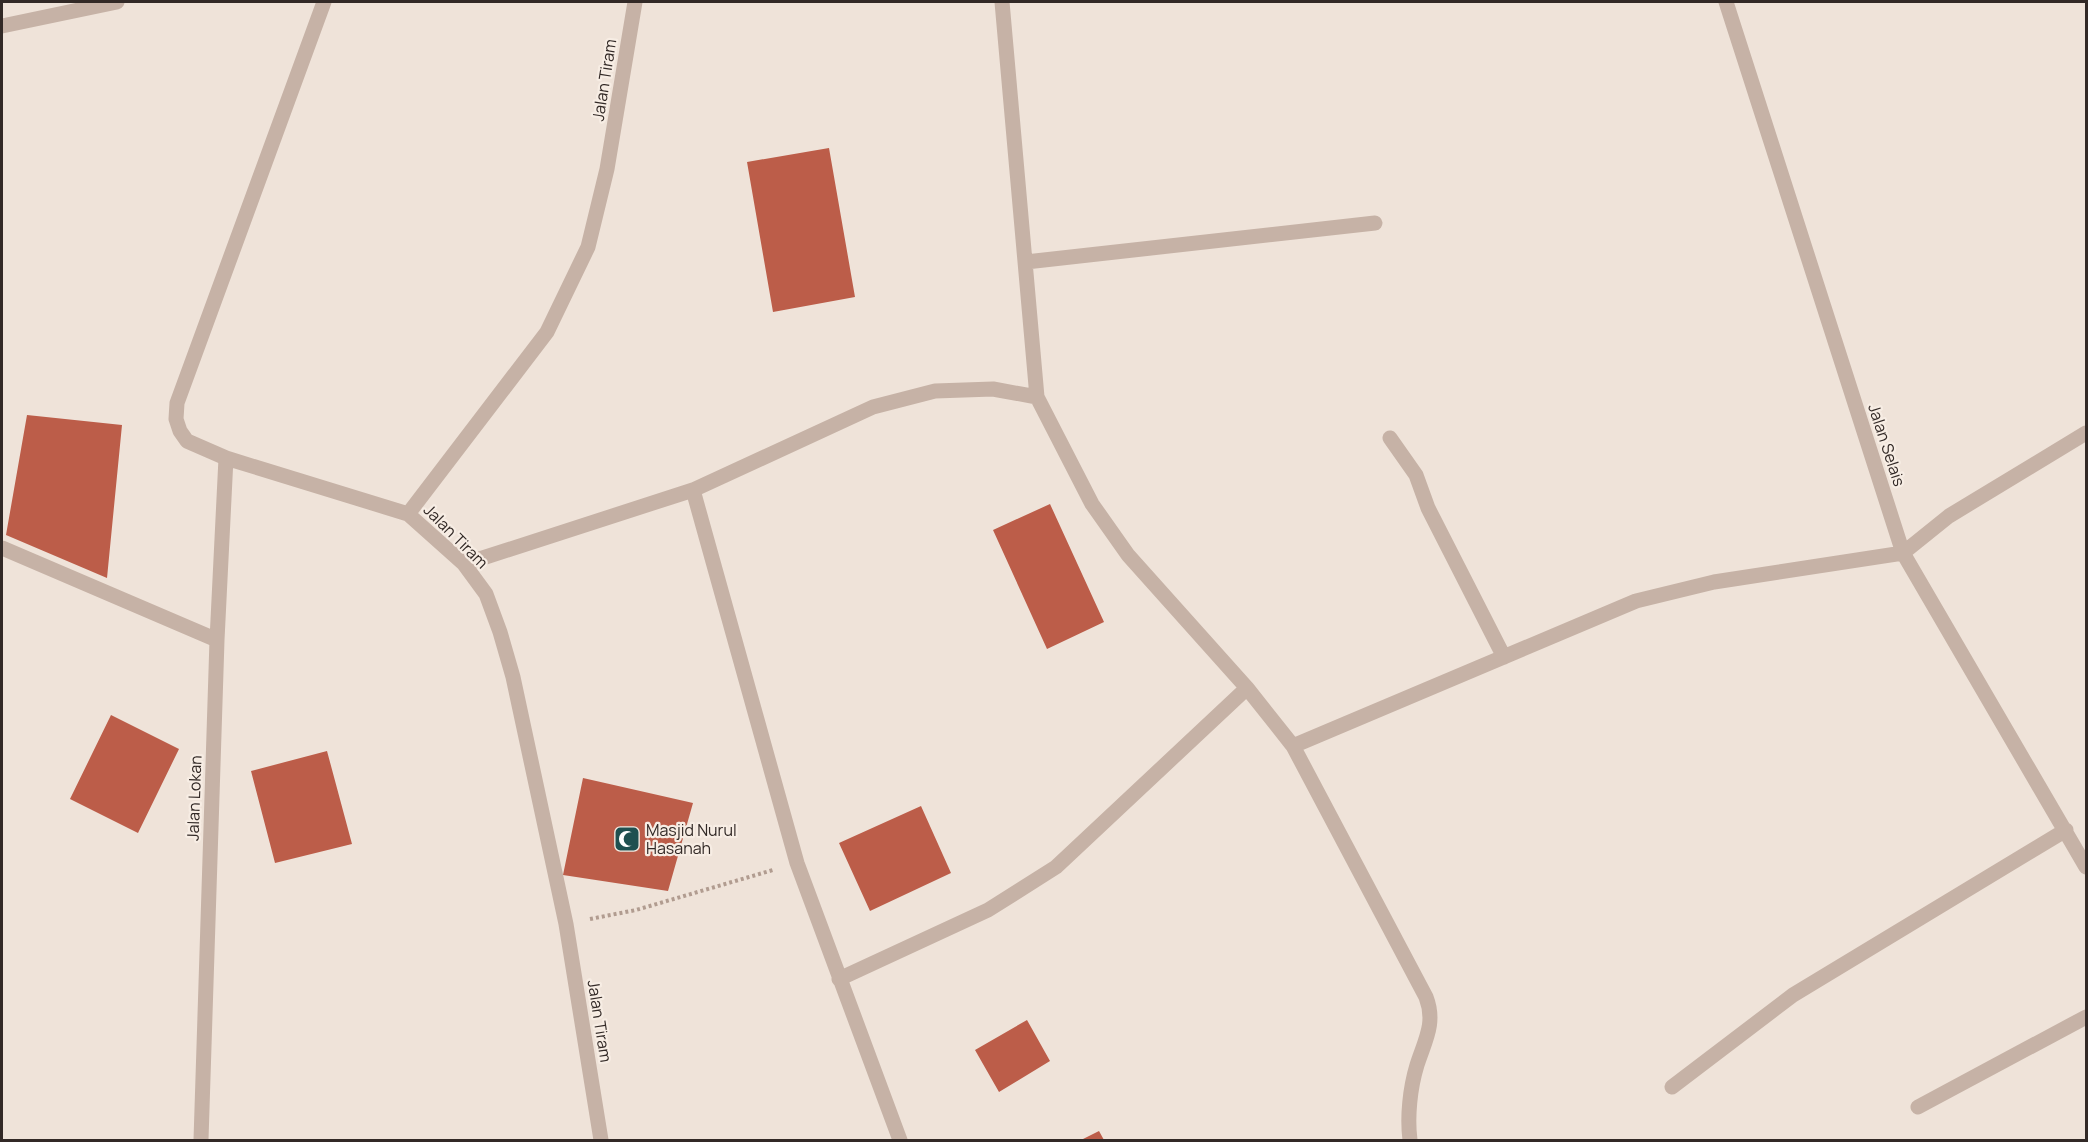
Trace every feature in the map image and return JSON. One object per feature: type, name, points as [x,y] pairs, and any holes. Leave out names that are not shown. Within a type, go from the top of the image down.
[{"type":"street","points":[[2,26],[117,2]]},
{"type":"street","points":[[324,2],[177,403],[178,425],[187,441],[226,458],[408,514]]},
{"type":"street","name":"Jalan Tiram","points":[[601,1140],[566,924],[513,678],[486,594],[464,564],[408,514],[547,332],[588,247],[607,169],[635,2]]},
{"type":"street","points":[[1002,2],[1037,397],[1092,504],[1128,555],[1247,688],[1293,746],[1431,1011],[1431,1028],[1417,1067],[1406,1140]]},
{"type":"street","name":"Jalan Selais","points":[[1726,2],[1903,553],[2086,867]]},
{"type":"street","points":[[1026,262],[1375,223]]},
{"type":"street","points":[[464,564],[693,490],[873,407],[935,392],[993,389],[1037,397]]},
{"type":"street","points":[[1293,746],[1635,601],[1714,582],[1903,553],[1949,516],[2086,433]]},
{"type":"street","points":[[1390,438],[1416,475],[1428,508],[1504,657]]},
{"type":"street","name":"Jalan Lokan","points":[[201,1140],[217,640],[226,458]]},
{"type":"street","points":[[693,490],[797,863],[900,1140]]},
{"type":"street","points":[[2,548],[217,640]]},
{"type":"street","points":[[839,979],[988,910],[1056,867],[1247,688]]},
{"type":"street","points":[[1672,1087],[1793,995],[2066,830]]},
{"type":"street","points":[[1918,1107],[2086,1017]]},
{"type":"path","points":[[566,924],[636,910],[797,863]]},
{"type":"building","points":[[829,148],[855,297],[773,312],[747,162]]},
{"type":"building","points":[[27,415],[122,425],[107,578],[6,535]]},
{"type":"building","points":[[1050,504],[1104,622],[1047,649],[993,530]]},
{"type":"building","points":[[111,715],[179,749],[138,833],[70,799]]},
{"type":"building","points":[[327,751],[352,844],[275,863],[251,771]]},
{"type":"building","name":"Masjid Nurul Hasanah","points":[[583,778],[693,803],[668,891],[563,875]]},
{"type":"building","points":[[921,806],[951,873],[870,911],[839,843]]},
{"type":"building","points":[[1027,1020],[1050,1061],[999,1092],[975,1050]]},
{"type":"building","points":[[1099,1131],[1104,1140],[1081,1140]]},
{"type":"place","name":"Masjid Nurul Hasanah","points":[[627,839]]}]
